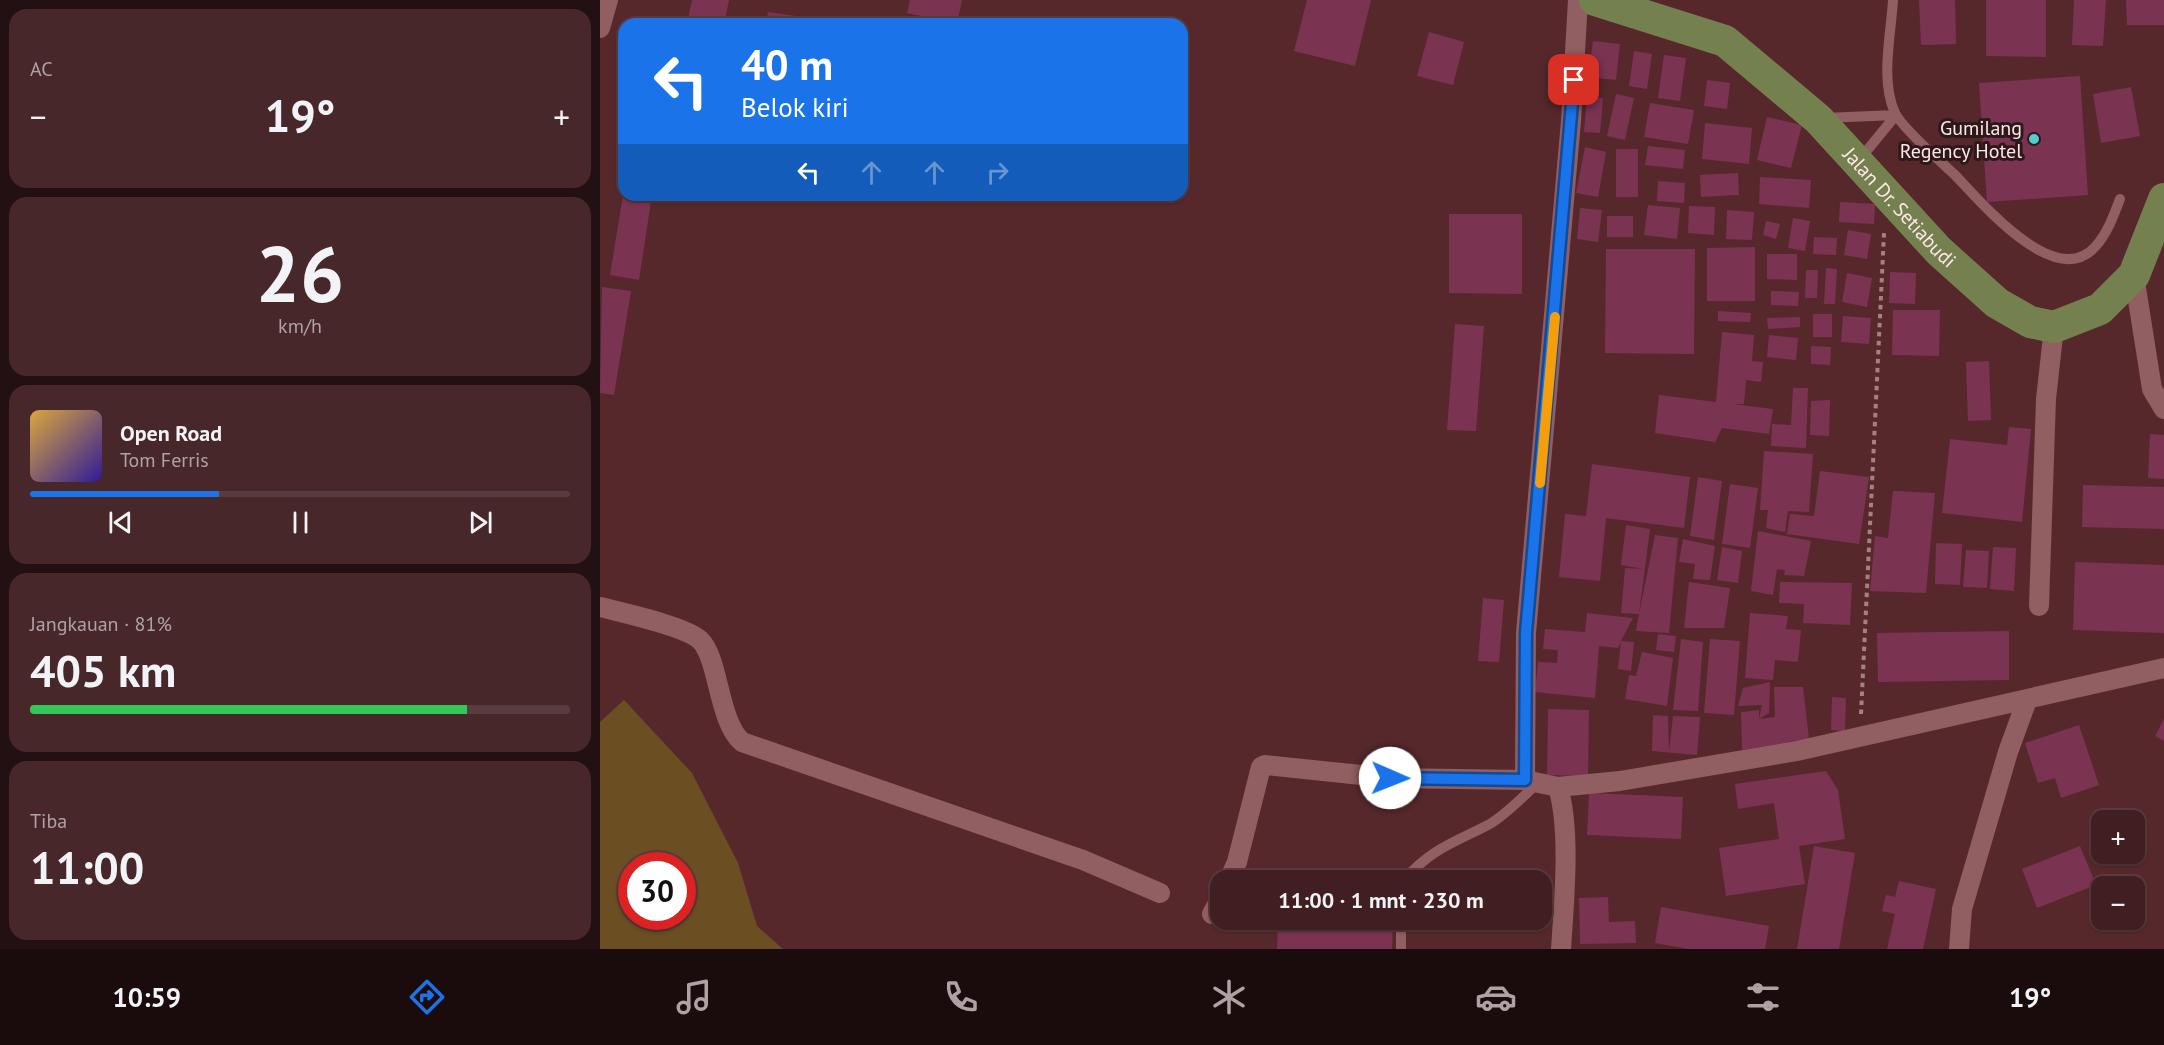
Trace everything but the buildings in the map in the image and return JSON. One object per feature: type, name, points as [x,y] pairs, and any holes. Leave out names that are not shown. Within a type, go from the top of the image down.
[{"type":"main road","name":"Jalan Dr. Setiabudi","points":[[1595,0],[1725,41],[1818,119],[1939,251],[1996,303],[2030,322],[2054,327]]},
{"type":"main road","points":[[2054,327],[2100,309],[2134,275],[2164,199]]},
{"type":"street","points":[[600,28],[608,0]]},
{"type":"street","points":[[1531,782],[1526,633],[1570,132],[1578,0]]},
{"type":"street","points":[[2134,275],[2152,389],[2164,409]]},
{"type":"street","points":[[2039,606],[2046,399],[2054,327]]},
{"type":"street","points":[[600,607],[678,630],[699,639],[707,653],[732,728],[742,742],[1083,860],[1160,893]]},
{"type":"street","points":[[1233,870],[1261,767],[1265,765],[1390,778],[1531,782],[1558,787],[1694,770],[1797,751],[2164,668]]},
{"type":"street","points":[[1959,949],[1962,909],[2008,752],[2027,700]]},
{"type":"street","points":[[1558,787],[1562,802],[1564,834],[1561,949]]},
{"type":"lane","points":[[1893,0],[1887,88],[1896,115],[1993,214],[2031,248],[2054,257],[2073,258],[2094,249],[2110,225],[2120,199]]},
{"type":"lane","points":[[1818,119],[1896,115]]},
{"type":"lane","points":[[1858,161],[1896,115]]},
{"type":"lane","points":[[1413,870],[1421,861],[1454,840],[1490,824],[1531,782]]},
{"type":"lane","points":[[1401,930],[1401,949]]},
{"type":"path","points":[[1860,736],[1864,604],[1882,324],[1883,238],[1899,206]]},
{"type":"shaded area","points":[[624,700],[692,773],[738,863],[757,926],[783,949],[600,949],[600,722]]},
{"type":"slow traffic","points":[[1540,483],[1555,317]]},
{"type":"place","name":"Gumilang Regency Hotel","points":[[2034,139]]},
{"type":"route","points":[[1390,778],[1525,780],[1526,633],[1548,401],[1574,80]]}]
